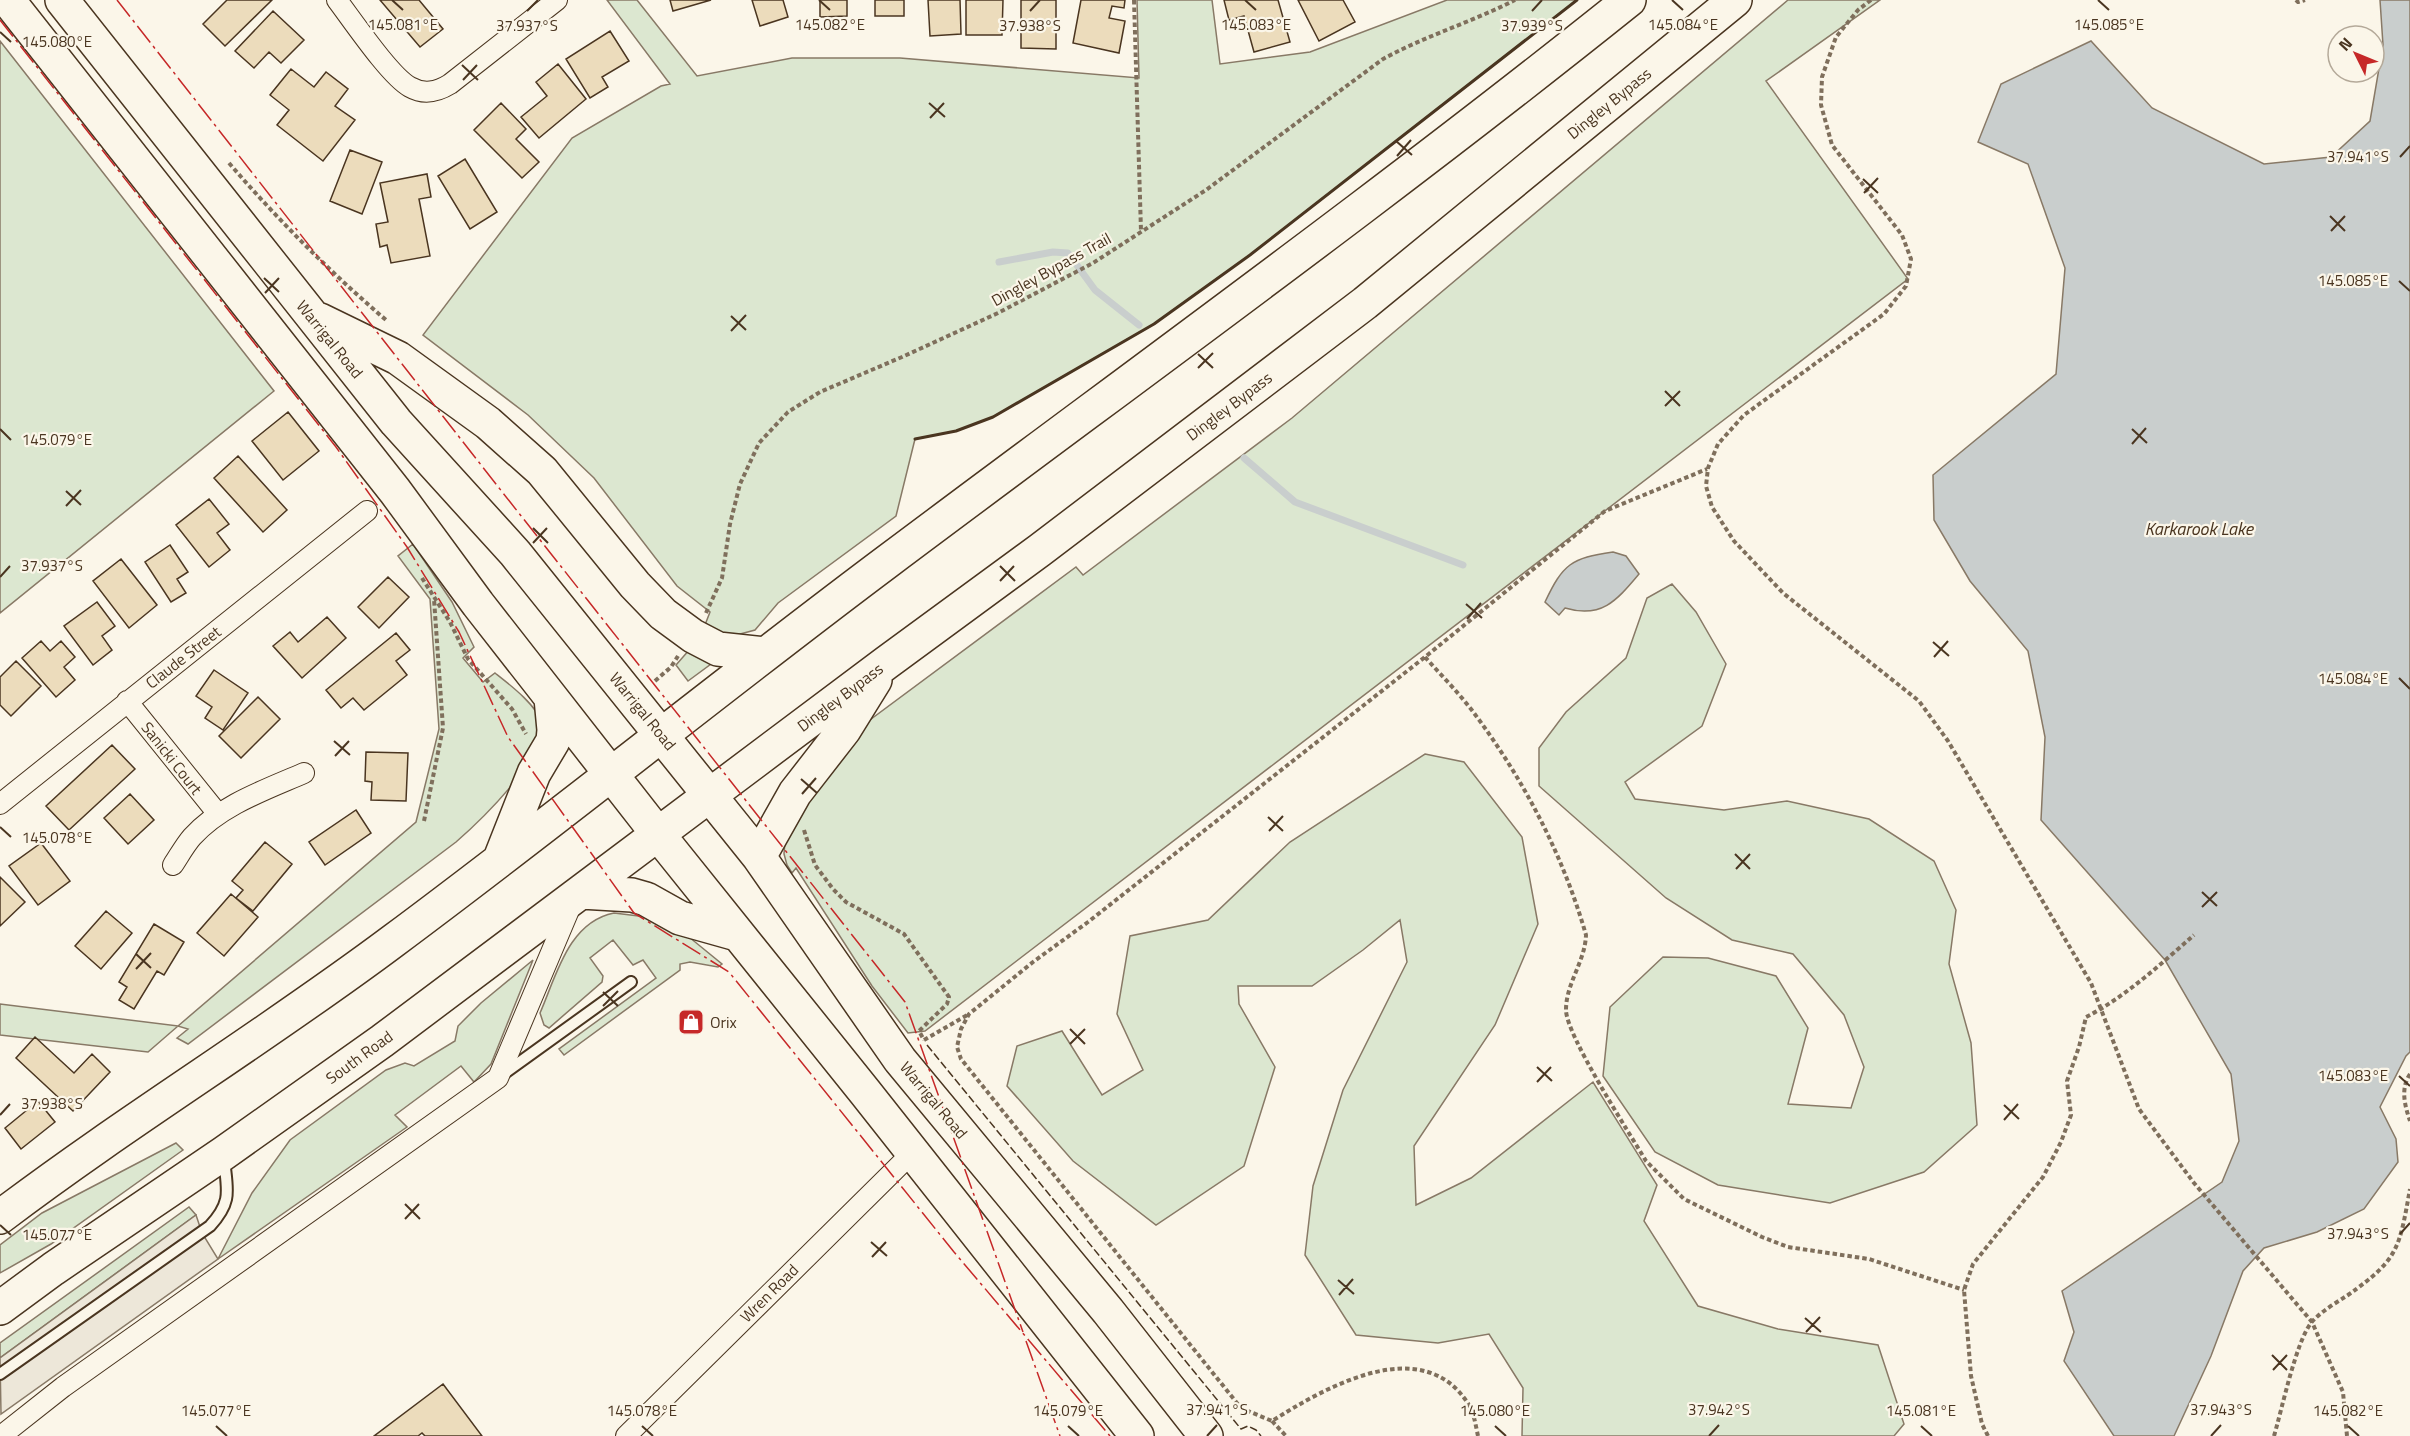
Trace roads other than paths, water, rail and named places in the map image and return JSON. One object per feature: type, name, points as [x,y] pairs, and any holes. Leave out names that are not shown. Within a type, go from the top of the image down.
[{"type":"highway","points":[[8,0],[395,491],[657,834],[913,1152],[1137,1436]]},
{"type":"highway","name":"Warrigal Road","points":[[62,0],[396,422],[515,553],[759,857],[912,1050],[1108,1311],[1206,1436]]},
{"type":"highway","points":[[0,1216],[121,1128],[271,1028],[392,942],[765,654],[1285,267],[1629,0]]},
{"type":"highway","name":"Dingley Bypass","points":[[709,795],[1040,550],[1365,303],[1735,0]]},
{"type":"highway","points":[[310,315],[398,358],[488,423],[542,471],[634,585],[663,614],[693,636],[718,649],[765,654]]},
{"type":"highway","points":[[759,857],[795,793],[844,730],[886,663]]},
{"type":"highway","points":[[500,859],[534,773],[553,741],[551,698]]},
{"type":"highway","name":"South Road","points":[[0,1308],[53,1269],[224,1154],[382,1041],[709,795]]},
{"type":"highway","points":[[578,895],[632,895],[646,899],[680,918],[737,934]]},
{"type":"street","points":[[337,0],[395,74],[411,88],[426,92],[433,92],[450,84],[557,0]]},
{"type":"street","name":"Claude Street","points":[[0,804],[367,511]]},
{"type":"street","name":"Sanicki Court","points":[[127,701],[218,814]]},
{"type":"street","points":[[173,865],[191,838],[218,814],[243,800],[304,773]]},
{"type":"street","points":[[1,1436],[63,1387],[498,1078],[578,895]]},
{"type":"street","name":"Wren Road","points":[[626,1436],[913,1152]]},
{"type":"lane","points":[[498,1078],[631,982]]},
{"type":"lane","points":[[0,1374],[210,1226],[223,1209],[228,1197],[224,1154]]},
{"type":"water","name":"Karkarook Lake","points":[[2380,0],[2410,0],[2410,1052],[2380,1107],[2396,1139],[2398,1162],[2364,1209],[2317,1232],[2264,1248],[2243,1271],[2211,1356],[2174,1436],[2114,1436],[2064,1361],[2074,1332],[2062,1291],[2222,1182],[2239,1141],[2231,1074],[2165,960],[2041,820],[2045,737],[2028,651],[1970,581],[1934,520],[1933,475],[2056,374],[2065,268],[2028,164],[1978,142],[2001,84],[2091,41],[2152,108],[2264,164],[2331,157],[2370,121],[2376,84],[2386,84],[2386,24],[2382,24]]},
{"type":"water","points":[[1613,552],[1626,556],[1639,574],[1608,605],[1589,611],[1565,608],[1559,615],[1545,602],[1557,579],[1570,565],[1587,557]]},
{"type":"waterway","points":[[999,262],[1053,252],[1068,253],[1095,290],[1139,325]]},
{"type":"waterway","points":[[1244,458],[1295,502],[1463,565]]},
{"type":"place","name":"Orix","points":[[691,1022]]}]
